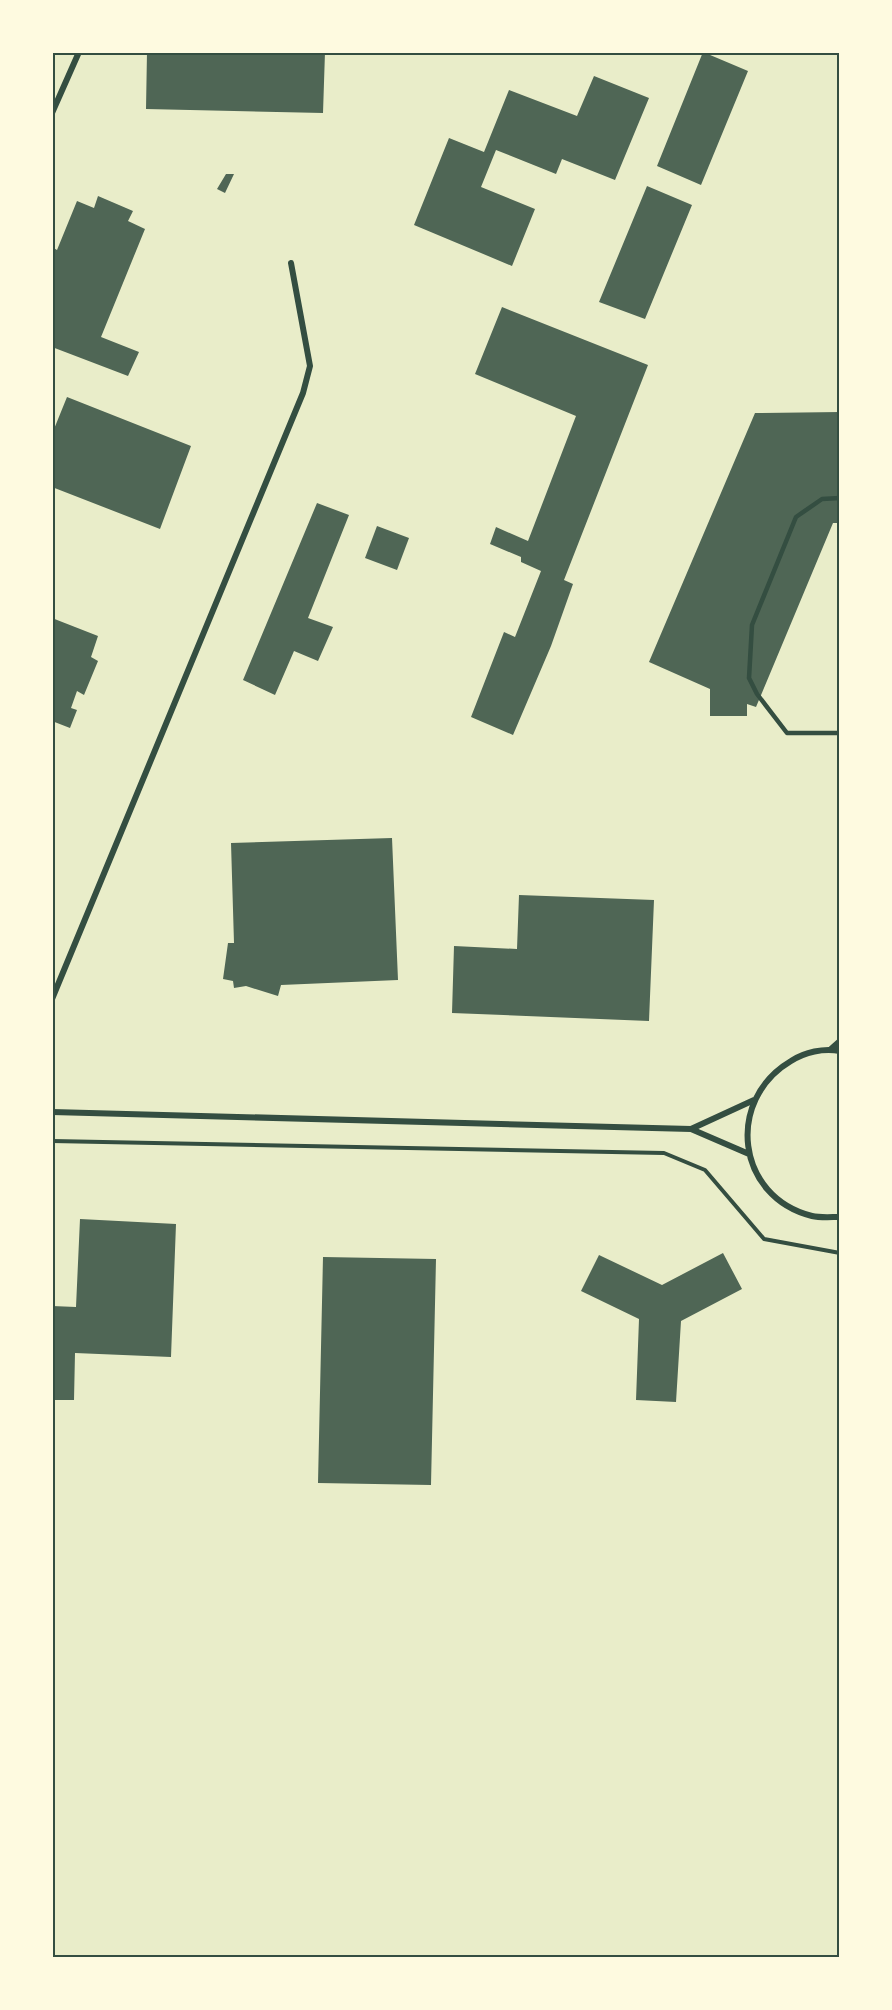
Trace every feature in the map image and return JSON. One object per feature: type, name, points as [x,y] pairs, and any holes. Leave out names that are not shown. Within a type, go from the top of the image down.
[{"type":"street","points":[[52,113],[78,55]]},
{"type":"street","points":[[52,999],[303,393],[310,366],[291,263]]},
{"type":"street","points":[[831,1049],[840,1041]]},
{"type":"street","points":[[840,1051],[831,1049],[802,1054],[776,1069],[754,1100],[747,1128],[749,1154],[761,1181],[786,1205],[813,1217],[840,1217]]},
{"type":"street","points":[[691,1129],[754,1100]]},
{"type":"street","points":[[52,1112],[691,1129],[749,1154]]},
{"type":"lane","points":[[840,498],[822,499],[796,517],[752,625],[749,678],[787,734],[840,733]]},
{"type":"path","points":[[52,1141],[664,1153],[705,1170],[764,1239],[840,1254]]},
{"type":"building","points":[[147,52],[325,52],[323,113],[146,109]]},
{"type":"building","points":[[703,52],[748,71],[701,185],[657,166]]},
{"type":"building","points":[[594,76],[649,98],[615,180],[562,159],[556,174],[496,150],[481,187],[535,209],[512,266],[414,225],[449,138],[484,152],[509,90],[577,116]]},
{"type":"building","points":[[226,174],[234,174],[225,193],[217,189]]},
{"type":"building","points":[[647,186],[692,205],[645,319],[599,302]]},
{"type":"building","points":[[98,196],[133,211],[128,221],[145,229],[101,337],[139,352],[128,376],[52,347],[52,247],[57,250],[77,201],[94,208]]},
{"type":"building","points":[[502,307],[648,365],[564,580],[573,584],[551,646],[513,735],[471,717],[504,632],[515,637],[541,571],[521,562],[521,557],[490,544],[496,527],[528,541],[576,416],[475,374]]},
{"type":"building","points":[[67,397],[191,446],[160,529],[52,487],[52,434]]},
{"type":"building","points":[[840,412],[840,523],[833,523],[756,707],[747,704],[747,716],[710,716],[710,689],[649,662],[755,413]]},
{"type":"building","points":[[317,503],[349,515],[308,618],[333,627],[318,661],[294,651],[275,695],[243,680]]},
{"type":"building","points":[[377,526],[409,538],[397,570],[365,558]]},
{"type":"building","points":[[52,618],[98,636],[91,657],[98,661],[84,695],[77,691],[71,708],[77,710],[70,728],[52,721]]},
{"type":"building","points":[[392,838],[398,980],[281,985],[278,996],[246,986],[234,988],[233,981],[223,979],[228,943],[234,943],[231,843]]},
{"type":"building","points":[[519,895],[654,900],[649,1021],[452,1013],[454,946],[517,949]]},
{"type":"building","points":[[80,1219],[176,1224],[171,1357],[75,1353],[74,1400],[52,1400],[52,1306],[76,1307]]},
{"type":"building","points":[[723,1253],[742,1289],[681,1321],[676,1402],[636,1400],[639,1319],[581,1291],[599,1255],[662,1285]]},
{"type":"building","points":[[323,1257],[436,1259],[431,1485],[318,1483]]}]
